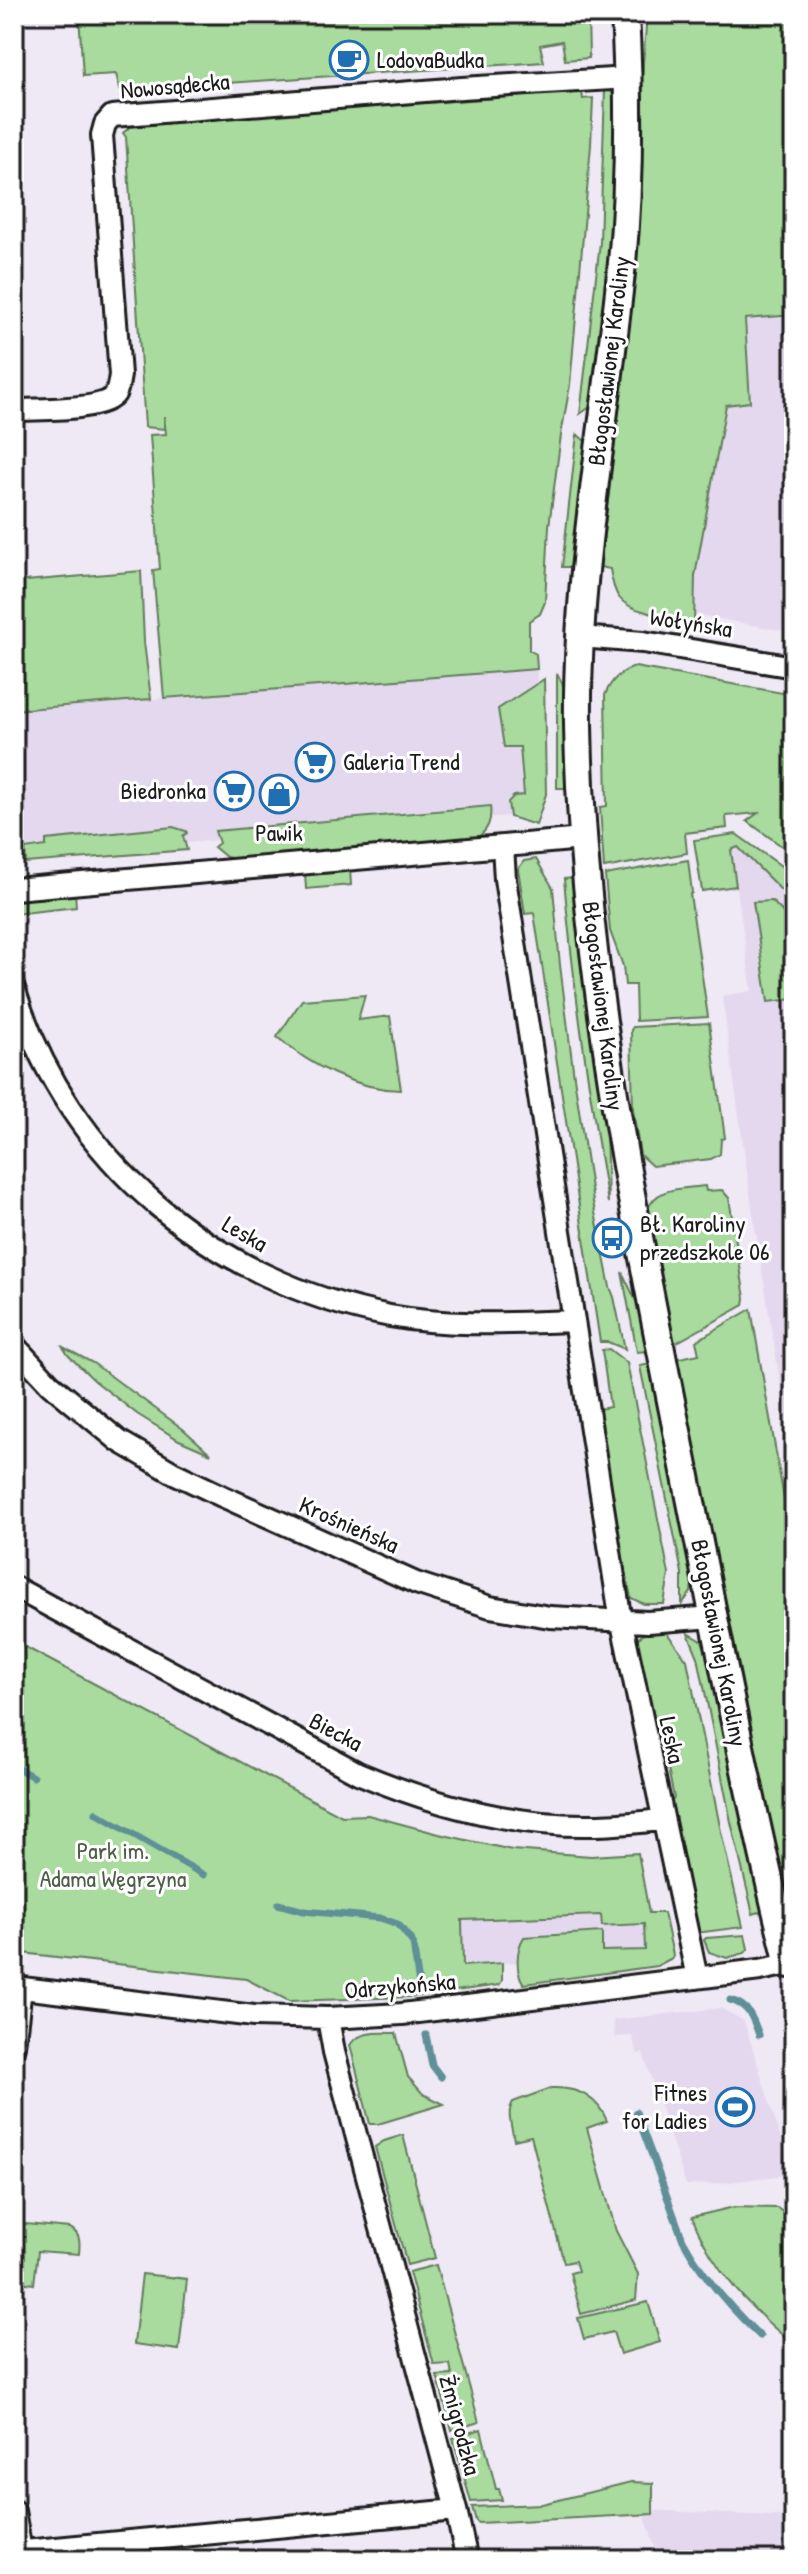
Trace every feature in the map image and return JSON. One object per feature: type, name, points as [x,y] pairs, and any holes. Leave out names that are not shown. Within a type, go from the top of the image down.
[{"type":"street","name":"Błogosławionej Karoliny","points":[[625,14],[629,118],[622,261],[590,507],[580,637],[578,718],[583,839],[601,1015],[616,1116],[756,1822],[792,1970]]},
{"type":"street","name":"Nowosądecka","points":[[14,410],[92,405],[108,401],[116,394],[120,375],[102,135],[105,124],[112,116],[629,78]]},
{"type":"street","name":"Wołyńska","points":[[580,637],[643,642],[794,667]]},
{"type":"street","points":[[14,889],[583,839]]},
{"type":"street","name":"Leska","points":[[503,846],[505,879],[621,1621],[697,1978]]},
{"type":"street","name":"Leska","points":[[14,988],[39,1051],[90,1135],[122,1174],[157,1205],[231,1259],[286,1286],[335,1303],[392,1316],[447,1322],[573,1321]]},
{"type":"street","name":"Krośnieńska","points":[[14,1345],[50,1384],[119,1441],[172,1472],[416,1583],[490,1607],[550,1617],[678,1621],[714,1617]]},
{"type":"street","name":"Biecka","points":[[14,1587],[358,1773],[413,1796],[519,1819],[592,1825],[663,1820]]},
{"type":"street","name":"Odrzykońska","points":[[18,1988],[254,2016],[328,2018],[402,2014],[697,1978],[792,1970]]},
{"type":"street","points":[[14,2046],[18,1988]]},
{"type":"street","name":"Żmigrodzka","points":[[17,2552],[456,2510],[337,2065],[328,2018]]},
{"type":"street","points":[[456,2510],[467,2560]]},
{"type":"street","points":[[14,2511],[17,2552]]},
{"type":"shaded area","points":[[794,315],[794,633],[694,614],[695,576],[726,404],[750,402],[745,318]]},
{"type":"shaded area","points":[[537,669],[532,814],[216,840],[14,861],[14,710]]},
{"type":"shaded area","points":[[738,847],[794,903],[794,1468],[722,996],[752,991],[731,849]]},
{"type":"shaded area","points":[[649,1914],[656,1950],[462,1967],[461,1920]]},
{"type":"shaded area","points":[[721,2008],[744,2021],[792,2174],[686,2185],[643,2053],[638,2054],[632,2036],[615,2037],[613,2020]]},
{"type":"shaded area","points":[[643,2510],[794,2517],[794,2560],[659,2560]]},
{"type":"green space","points":[[79,14],[588,14],[589,58],[565,60],[562,41],[540,45],[544,62],[120,90],[116,74],[83,76]]},
{"type":"green space","points":[[647,14],[794,14],[794,315],[745,319],[750,402],[726,405],[695,576],[694,626],[663,622],[630,606],[616,593],[610,569],[600,567],[635,276]]},
{"type":"green space","points":[[605,89],[612,92],[617,101],[610,262],[593,405],[580,414],[600,242]]},
{"type":"green space","points":[[582,92],[583,99],[593,98],[591,145],[570,385],[549,526],[545,602],[540,614],[529,621],[529,650],[536,654],[537,669],[164,698],[153,570],[160,569],[150,435],[166,434],[164,416],[164,429],[145,427],[126,137],[123,133],[130,127],[267,114]]},
{"type":"green space","points":[[577,434],[586,442],[587,449],[573,567],[562,567]]},
{"type":"green space","points":[[141,571],[144,642],[151,699],[14,710],[14,582]]},
{"type":"green space","points":[[635,667],[794,695],[794,855],[747,821],[758,813],[726,816],[727,828],[685,833],[687,853],[604,868],[600,807],[607,806],[605,695],[617,677]]},
{"type":"green space","points":[[557,673],[566,691],[568,788],[557,788]]},
{"type":"green space","points":[[544,679],[546,794],[536,825],[510,817],[508,802],[514,796],[524,795],[520,747],[504,747],[498,709]]},
{"type":"green space","points":[[490,806],[488,825],[476,839],[237,859],[226,857],[214,847],[219,843],[215,831]]},
{"type":"green space","points":[[173,827],[186,831],[183,836],[187,850],[26,863],[25,849],[46,846],[46,840]]},
{"type":"green space","points":[[736,834],[794,875],[794,903],[738,847],[731,850],[736,886],[702,891],[694,840]]},
{"type":"green space","points":[[536,859],[553,888],[574,1077],[593,1202],[625,1349],[600,1342],[534,913],[525,914],[518,869],[524,861]]},
{"type":"green space","points":[[688,860],[708,1017],[636,1021],[635,985],[625,985],[623,966],[610,931],[605,875]]},
{"type":"green space","points":[[350,869],[351,885],[306,889],[305,873]]},
{"type":"green space","points":[[575,878],[606,1128],[608,1203],[568,920],[564,879]]},
{"type":"green space","points":[[75,892],[76,907],[14,914],[14,899]]},
{"type":"green space","points":[[772,901],[794,924],[794,999],[768,1002],[753,902]]},
{"type":"green space","points":[[365,995],[358,1020],[390,1016],[401,1090],[367,1085],[334,1074],[277,1037],[302,1000]]},
{"type":"green space","points":[[709,1023],[725,1138],[721,1139],[720,1154],[711,1159],[652,1166],[640,1155],[633,1109],[631,1030],[633,1027]]},
{"type":"green space","points":[[705,1186],[706,1191],[722,1190],[729,1198],[744,1305],[672,1345],[647,1212],[656,1197],[663,1193]]},
{"type":"green space","points":[[622,1272],[640,1309],[648,1351],[637,1352]]},
{"type":"green space","points":[[751,1309],[794,1544],[794,1903],[786,1906],[675,1359],[699,1354],[696,1341]]},
{"type":"green space","points":[[63,1347],[93,1363],[183,1429],[211,1454],[179,1440],[137,1414],[95,1381]]},
{"type":"green space","points":[[609,1349],[627,1363],[669,1574],[664,1604],[644,1604],[631,1598],[627,1578],[620,1577],[596,1412],[610,1407],[602,1350]]},
{"type":"green space","points":[[651,1364],[693,1574],[691,1592],[682,1604],[682,1573],[640,1366]]},
{"type":"green space","points":[[649,1631],[666,1632],[687,1660],[743,1927],[696,1933],[668,1807],[674,1798],[666,1758],[656,1752],[634,1648],[637,1639]]},
{"type":"green space","points":[[688,1633],[702,1641],[710,1661],[763,1911],[753,1914],[698,1657]]},
{"type":"green space","name":"Park im. Adama Węgrzyna","points":[[14,1641],[342,1816],[368,1815],[512,1850],[591,1856],[638,1853],[649,1913],[664,1913],[672,1958],[657,1966],[524,1984],[518,1960],[524,1937],[602,1932],[602,1951],[645,1950],[644,1924],[602,1926],[601,1915],[462,1920],[463,1966],[502,1963],[502,1981],[499,1985],[411,1997],[289,2001],[246,1979],[14,1952]]},
{"type":"green space","points":[[745,1935],[748,1949],[745,1953],[727,1958],[709,1952],[704,1940],[706,1938]]},
{"type":"green space","points":[[396,2033],[408,2077],[423,2094],[444,2104],[370,2124],[350,2045],[365,2035]]},
{"type":"green space","points":[[551,2088],[578,2091],[592,2099],[607,2121],[587,2128],[616,2231],[638,2274],[636,2300],[581,2314],[570,2273],[578,2271],[575,2261],[564,2263],[531,2136],[514,2140],[510,2120],[513,2102]]},
{"type":"green space","points":[[403,2135],[435,2258],[407,2265],[375,2147]]},
{"type":"green space","points":[[734,2207],[777,2208],[794,2220],[794,2345],[763,2317],[722,2272],[692,2217]]},
{"type":"green space","points":[[14,2223],[70,2228],[78,2236],[79,2254],[38,2251],[34,2284],[14,2281]]},
{"type":"green space","points":[[436,2265],[479,2422],[452,2430],[437,2376],[452,2375],[450,2364],[434,2365],[409,2272]]},
{"type":"green space","points":[[142,2274],[187,2279],[179,2350],[134,2344]]},
{"type":"green space","points":[[648,2302],[660,2342],[620,2354],[613,2332],[584,2339],[578,2318]]},
{"type":"green space","points":[[481,2429],[496,2489],[499,2489],[502,2500],[471,2502],[453,2438]]},
{"type":"green space","points":[[631,2482],[653,2483],[653,2514],[479,2523],[472,2507],[542,2504]]},
{"type":"waterway","points":[[14,1766],[33,1777]]},
{"type":"waterway","points":[[96,1813],[204,1875]]},
{"type":"waterway","points":[[278,1904],[304,1911],[380,1918],[398,1924],[413,1943],[419,1985]]},
{"type":"waterway","points":[[730,2000],[746,2009],[759,2035]]},
{"type":"waterway","points":[[426,2035],[432,2065],[441,2077]]},
{"type":"waterway","points":[[636,2112],[683,2240],[717,2291],[760,2336]]},
{"type":"place","name":"LodovaBudka","points":[[349,60]]},
{"type":"place","name":"Galeria Trend","points":[[315,762]]},
{"type":"place","name":"Biedronka","points":[[234,791]]},
{"type":"place","name":"Pawik","points":[[279,794]]},
{"type":"place","name":"Bł. Karoliny przedszkole 06","points":[[612,1238]]},
{"type":"place","name":"Fitnes for Ladies","points":[[735,2107]]}]
